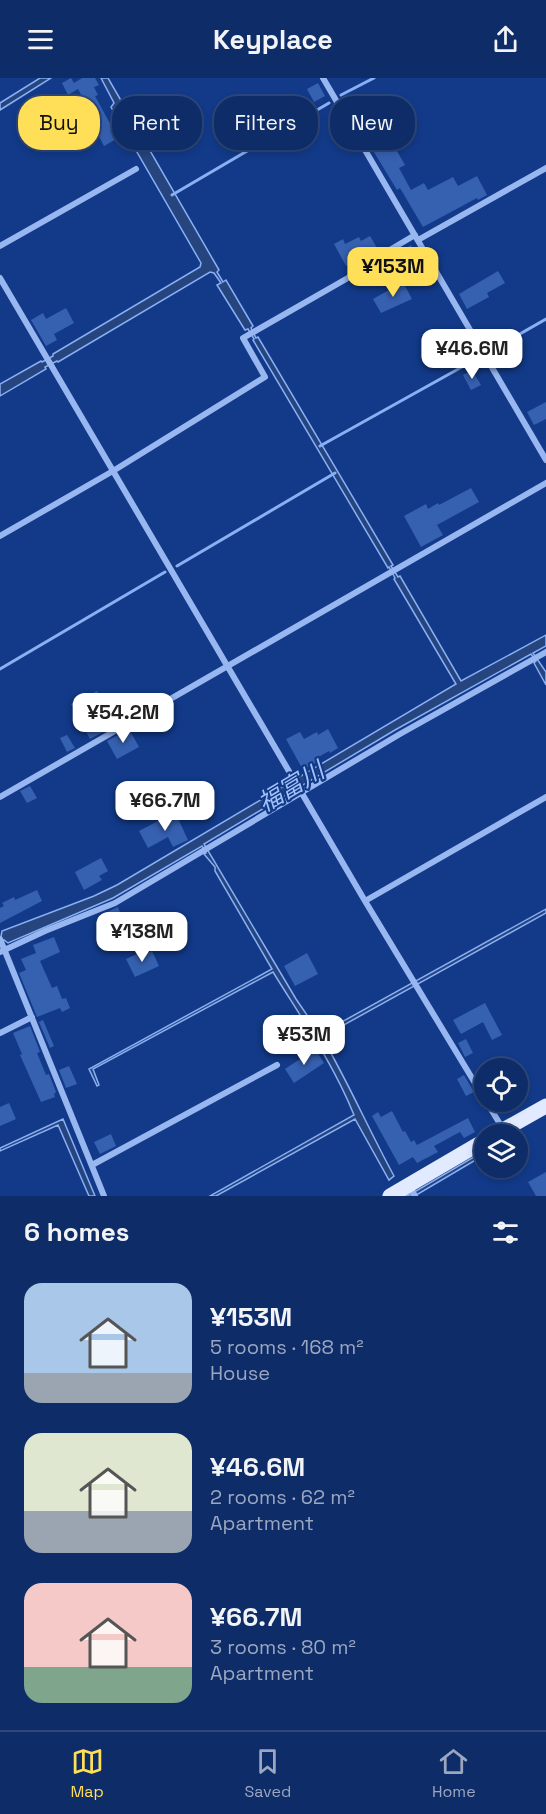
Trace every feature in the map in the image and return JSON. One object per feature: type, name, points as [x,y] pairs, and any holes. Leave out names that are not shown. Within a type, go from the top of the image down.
[{"type":"main road","points":[[513,1124],[546,1106]]},
{"type":"main road","points":[[390,1196],[412,1191],[474,1148]]},
{"type":"street","points":[[323,78],[546,460]]},
{"type":"street","points":[[0,536],[113,471],[266,377],[243,338],[381,259],[388,250],[417,238],[546,168]]},
{"type":"street","points":[[0,246],[136,169]]},
{"type":"street","points":[[0,278],[474,1082]]},
{"type":"street","points":[[0,797],[546,483]]},
{"type":"street","points":[[104,1196],[2,947],[116,903],[301,790],[546,652]]},
{"type":"street","points":[[365,900],[546,797]]},
{"type":"street","points":[[0,1033],[32,1017]]},
{"type":"street","points":[[92,1165],[277,1065]]},
{"type":"water","points":[[40,78],[51,78],[22,96],[18,96],[18,99],[0,110],[0,103]]},
{"type":"water","points":[[101,78],[108,78],[118,96],[112,96],[112,99]]},
{"type":"water","name":"福富川","points":[[136,150],[150,150],[219,270],[217,272],[223,282],[226,280],[253,326],[251,328],[256,338],[258,337],[393,565],[391,566],[398,577],[400,576],[461,681],[546,635],[546,646],[533,653],[546,672],[546,685],[531,654],[395,730],[204,844],[296,999],[320,1034],[546,909],[546,913],[322,1037],[394,1176],[389,1180],[355,1119],[216,1196],[210,1196],[354,1115],[327,1059],[273,972],[93,1069],[99,1085],[97,1086],[89,1069],[272,969],[215,871],[215,867],[204,854],[206,853],[202,846],[113,898],[8,943],[4,940],[0,942],[2,931],[117,885],[456,684],[254,339],[248,329],[245,330],[217,285],[221,283],[214,273],[210,272],[58,362],[45,367],[46,369],[0,396],[0,384],[53,356],[200,267],[201,263]]},
{"type":"water","points":[[63,1119],[95,1196],[89,1196],[58,1125],[0,1151],[0,1148]]},
{"type":"water","points":[[474,1157],[474,1161],[418,1194],[402,1196],[411,1194]]},
{"type":"building","points":[[71,78],[74,83],[82,78],[95,78],[99,85],[94,87],[98,95],[82,96],[78,89],[68,95],[62,83]]},
{"type":"building","points":[[318,83],[325,96],[318,100],[318,96],[311,96],[307,89]]},
{"type":"building","points":[[100,105],[112,127],[112,141],[104,146],[100,138]]},
{"type":"building","points":[[373,150],[396,150],[405,165],[399,168],[411,190],[424,183],[428,190],[453,177],[458,186],[477,176],[487,195],[423,227],[400,188],[397,190]]},
{"type":"building","points":[[370,236],[380,253],[362,264],[359,259],[346,266],[334,244],[343,239],[345,244],[359,237],[361,241]]},
{"type":"building","points":[[411,245],[416,255],[370,277],[367,273],[391,256]]},
{"type":"building","points":[[498,271],[505,283],[487,293],[489,297],[467,309],[459,294]]},
{"type":"building","points":[[403,282],[412,299],[381,313],[373,299]]},
{"type":"building","points":[[66,308],[74,323],[54,334],[57,340],[46,346],[31,320],[43,313],[46,319]]},
{"type":"building","points":[[472,370],[481,385],[471,390],[463,375]]},
{"type":"building","points":[[546,402],[546,419],[534,425],[527,412]]},
{"type":"building","points":[[471,488],[479,502],[437,525],[443,535],[421,547],[404,516],[426,504],[428,509],[438,503],[439,505]]},
{"type":"building","points":[[97,691],[106,707],[111,704],[121,722],[90,739],[71,704]]},
{"type":"building","points":[[129,729],[139,747],[117,759],[107,741]]},
{"type":"building","points":[[328,729],[338,748],[315,759],[317,762],[303,770],[286,739],[300,732],[304,739]]},
{"type":"building","points":[[67,735],[75,748],[67,752],[60,738]]},
{"type":"building","points":[[30,786],[37,798],[27,803],[20,791]]},
{"type":"building","points":[[175,812],[188,840],[173,847],[168,837],[148,848],[139,831]]},
{"type":"building","points":[[101,858],[108,871],[99,876],[102,880],[84,890],[75,872]]},
{"type":"building","points":[[37,890],[42,901],[0,923],[0,908],[4,906],[2,903]]},
{"type":"building","points":[[118,907],[127,932],[114,937],[103,914]]},
{"type":"building","points":[[54,937],[60,952],[40,961],[52,988],[57,986],[62,999],[66,998],[70,1008],[62,1012],[60,1008],[37,1017],[19,973],[26,970],[21,959],[36,953],[33,945]]},
{"type":"building","points":[[152,951],[159,966],[135,977],[126,959],[141,952],[143,955]]},
{"type":"building","points":[[307,953],[318,974],[295,986],[284,966]]},
{"type":"building","points":[[485,1003],[502,1035],[492,1040],[483,1022],[461,1034],[453,1020]]},
{"type":"building","points":[[43,1020],[54,1046],[50,1048],[39,1022]]},
{"type":"building","points":[[30,1026],[40,1052],[37,1053],[56,1092],[55,1097],[41,1102],[13,1033]]},
{"type":"building","points":[[466,1039],[473,1053],[465,1057],[458,1043]]},
{"type":"building","points":[[315,1049],[324,1063],[294,1083],[285,1069]]},
{"type":"building","points":[[69,1066],[77,1084],[66,1088],[59,1070]]},
{"type":"building","points":[[464,1075],[474,1092],[466,1096],[457,1079]]},
{"type":"building","points":[[9,1103],[16,1119],[0,1126],[0,1107]]},
{"type":"building","points":[[392,1111],[403,1132],[405,1131],[411,1142],[414,1140],[417,1145],[468,1118],[474,1133],[464,1138],[460,1132],[434,1146],[438,1152],[417,1163],[413,1157],[399,1165],[372,1116],[378,1112],[381,1117]]},
{"type":"building","points":[[111,1134],[116,1146],[100,1154],[94,1142]]},
{"type":"building","points":[[546,1172],[546,1196],[536,1196],[528,1182]]},
{"type":"waterway","points":[[341,95],[374,78]]},
{"type":"waterway","points":[[172,195],[329,103]]},
{"type":"waterway","points":[[490,351],[546,319]]},
{"type":"waterway","points":[[320,446],[478,358]]},
{"type":"waterway","points":[[177,566],[335,473]]},
{"type":"waterway","points":[[0,669],[165,572]]}]
